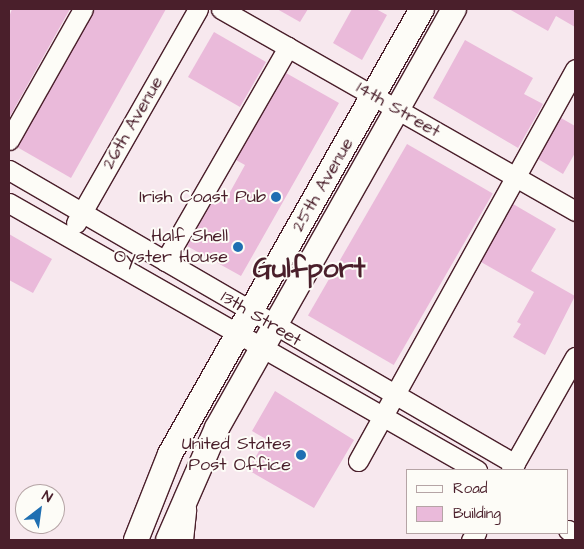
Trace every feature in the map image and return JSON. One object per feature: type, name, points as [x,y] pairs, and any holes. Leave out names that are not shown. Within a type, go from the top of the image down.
[{"type":"main road","name":"25th Avenue","points":[[154,495],[170,454],[422,9]]},
{"type":"main road","name":"25th Avenue","points":[[168,540],[187,490],[268,337],[454,9]]},
{"type":"main road","points":[[121,540],[154,495]]},
{"type":"main road","points":[[136,540],[154,495]]},
{"type":"street","points":[[9,140],[83,9]]},
{"type":"street","name":"26th Avenue","points":[[68,237],[198,9]]},
{"type":"street","name":"14th Street","points":[[222,9],[575,212]]},
{"type":"street","points":[[165,261],[288,47]]},
{"type":"street","points":[[358,461],[575,70]]},
{"type":"street","name":"13th Street","points":[[9,170],[165,261],[244,323]]},
{"type":"street","name":"13th Street","points":[[9,203],[68,237],[244,323],[268,337],[383,416],[475,469]]},
{"type":"street","name":"13th Street","points":[[268,337],[394,395],[513,467]]},
{"type":"street","points":[[513,467],[575,357]]},
{"type":"street","points":[[184,540],[187,490]]},
{"type":"building","points":[[12,9],[70,9],[9,118],[9,17]]},
{"type":"building","points":[[94,9],[166,9],[71,178],[17,147]]},
{"type":"building","points":[[277,9],[308,9],[300,22]]},
{"type":"building","points":[[352,9],[376,9],[387,15],[362,60],[333,43]]},
{"type":"building","points":[[509,9],[575,9],[575,27],[556,16],[548,31]]},
{"type":"building","points":[[214,32],[266,62],[240,107],[188,77]]},
{"type":"building","points":[[465,40],[533,78],[524,94],[543,104],[518,148],[433,98]]},
{"type":"building","points":[[286,73],[339,103],[241,276],[187,246],[215,197],[224,203],[245,165],[236,160]]},
{"type":"building","points":[[561,118],[575,126],[575,153],[563,174],[538,159]]},
{"type":"building","points":[[407,144],[493,194],[394,365],[308,315]]},
{"type":"building","points":[[513,204],[556,229],[531,271],[575,296],[545,355],[513,337],[521,324],[517,322],[534,292],[481,262]]},
{"type":"building","points":[[9,234],[52,259],[33,293],[9,280]]},
{"type":"building","name":"United States Post Office","points":[[275,391],[354,440],[314,508],[248,470],[266,439],[252,431]]},
{"type":"place","name":"Irish Coast Pub","points":[[276,197]]},
{"type":"place","name":"Half Shell Oyster House","points":[[238,247]]},
{"type":"place","name":"United States Post Office","points":[[301,455]]},
{"type":"district","name":"Gulfport","points":[[309,269]]}]
